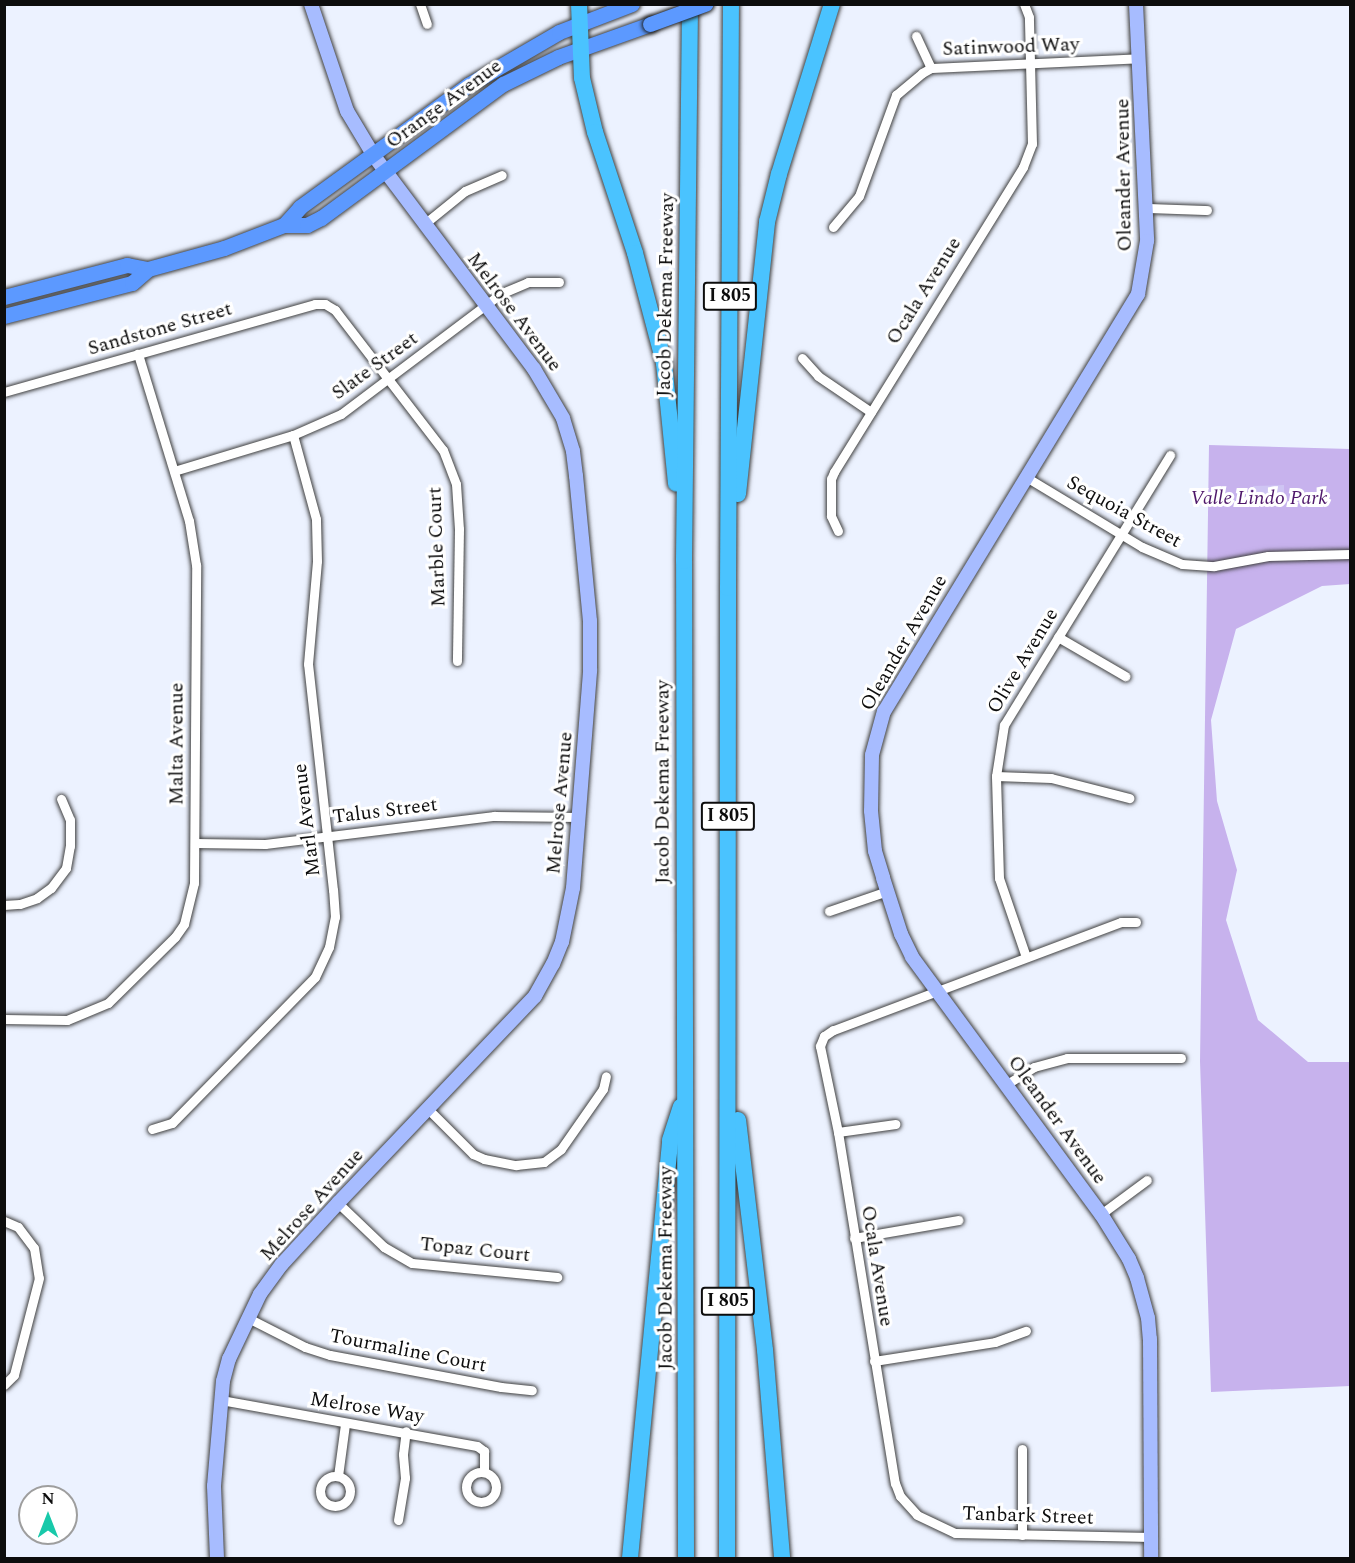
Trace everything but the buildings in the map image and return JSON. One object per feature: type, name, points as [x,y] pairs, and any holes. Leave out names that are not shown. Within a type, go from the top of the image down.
[{"type":"highway","points":[[579,4],[579,49],[582,78],[595,132],[635,253],[664,363],[684,561]]},
{"type":"highway","name":"Jacob Dekema Freeway","points":[[686,1558],[684,561],[690,4]]},
{"type":"highway","name":"I 805","points":[[727,1558],[731,4]]},
{"type":"highway","points":[[728,588],[767,222],[779,174],[832,4]]},
{"type":"highway","points":[[729,1044],[765,1350],[782,1558]]},
{"type":"highway","points":[[630,1558],[670,1140],[686,1092]]},
{"type":"main road","name":"Orange Avenue","points":[[284,225],[300,207],[374,156],[468,85],[522,52],[579,24],[633,4]]},
{"type":"main road","name":"Orange Avenue","points":[[4,316],[132,283],[148,269],[224,248],[284,225],[307,225],[321,218],[503,84],[579,49],[705,4]]},
{"type":"main road","name":"Orange Avenue","points":[[4,297],[127,265],[148,269]]},
{"type":"main road","points":[[22,292],[27,310]]},
{"type":"street","name":"Melrose Avenue","points":[[218,1558],[214,1486],[221,1400],[229,1359],[248,1318],[276,1272],[338,1203],[535,996],[550,972],[570,913],[591,639],[573,451],[553,398],[374,156],[347,111],[311,4]]},
{"type":"street","points":[[420,4],[427,24]]},
{"type":"street","name":"Ocala Avenue","points":[[838,531],[831,516],[831,479],[1023,167],[1032,144],[1032,64],[1029,17],[1024,4]]},
{"type":"street","name":"Oleander Avenue","points":[[1136,4],[1147,241],[1138,294],[906,671],[884,711],[875,735],[872,755],[872,832],[887,891],[912,957],[1101,1214],[1129,1259],[1148,1318],[1151,1558]]},
{"type":"street","points":[[916,36],[931,68]]},
{"type":"street","name":"Satinwood Way","points":[[833,227],[859,196],[896,95],[914,77],[931,68],[1140,58]]},
{"type":"street","points":[[423,225],[465,191],[502,175]]},
{"type":"street","points":[[1146,208],[1207,210]]},
{"type":"street","name":"Slate Street","points":[[174,471],[293,435],[348,410],[500,294],[528,282],[559,282]]},
{"type":"street","name":"Sandstone Street","points":[[4,392],[315,304],[325,304]]},
{"type":"street","name":"Marble Court","points":[[325,304],[334,310],[443,450],[456,484],[459,529],[457,661]]},
{"type":"street","name":"Malta Avenue","points":[[4,1019],[68,1020],[101,1008],[128,985],[175,938],[184,924],[194,883],[196,565],[189,521],[138,354]]},
{"type":"street","points":[[802,358],[818,376],[871,412]]},
{"type":"street","name":"Marl Avenue","points":[[152,1130],[172,1123],[315,976],[330,947],[335,917],[308,664],[317,561],[316,519],[293,435]]},
{"type":"street","name":"Olive Avenue","points":[[1026,957],[999,878],[996,776],[1004,725],[1170,455]]},
{"type":"street","name":"Sequoia Street","points":[[1026,477],[1159,556],[1191,565],[1214,566],[1287,554],[1350,554]]},
{"type":"street","points":[[1058,637],[1125,676]]},
{"type":"street","points":[[996,776],[1051,778],[1129,798]]},
{"type":"street","points":[[4,905],[20,904],[37,898],[51,888],[66,868],[70,846],[70,820],[61,799]]},
{"type":"street","name":"Talus Street","points":[[195,843],[265,844],[494,816],[579,817]]},
{"type":"street","points":[[829,911],[887,891]]},
{"type":"street","points":[[939,992],[1121,922],[1136,922]]},
{"type":"street","name":"Ocala Avenue","points":[[910,1509],[895,1483],[838,1132],[820,1046],[824,1036],[833,1030],[939,992]]},
{"type":"street","points":[[1007,1084],[1034,1067],[1067,1058],[1181,1058]]},
{"type":"street","points":[[428,1109],[473,1154],[484,1159],[516,1165],[544,1162],[561,1149],[603,1089],[606,1076]]},
{"type":"street","points":[[838,1132],[895,1124]]},
{"type":"street","points":[[1101,1214],[1147,1180]]},
{"type":"street","name":"Topaz Court","points":[[338,1203],[384,1247],[412,1263],[557,1277]]},
{"type":"street","points":[[854,1238],[958,1220]]},
{"type":"street","points":[[4,1221],[18,1227],[32,1245],[39,1278],[14,1375],[4,1385]]},
{"type":"street","name":"Tourmaline Court","points":[[248,1318],[305,1347],[330,1355],[501,1387],[532,1390]]},
{"type":"street","points":[[874,1361],[995,1342],[1026,1331]]},
{"type":"street","name":"Melrose Way","points":[[221,1400],[345,1424],[406,1431],[477,1446],[484,1451],[484,1473]]},
{"type":"street","points":[[338,1476],[345,1424]]},
{"type":"street","points":[[398,1520],[405,1478],[403,1454],[406,1431]]},
{"type":"street","points":[[1022,1535],[1023,1449]]},
{"type":"street","name":"Tanbark Street","points":[[910,1509],[917,1515],[955,1533],[1151,1537]]},
{"type":"green space","name":"Valle Lindo Park","points":[[1209,445],[1350,449],[1350,584],[1322,586],[1236,629],[1211,720],[1217,801],[1237,870],[1226,920],[1258,1020],[1308,1062],[1350,1062],[1350,1386],[1211,1392],[1200,1061]]},
{"type":"green space","name":"Valle Lindo Park","points":[[1284,485],[1284,497],[1254,500],[1253,486]]}]
